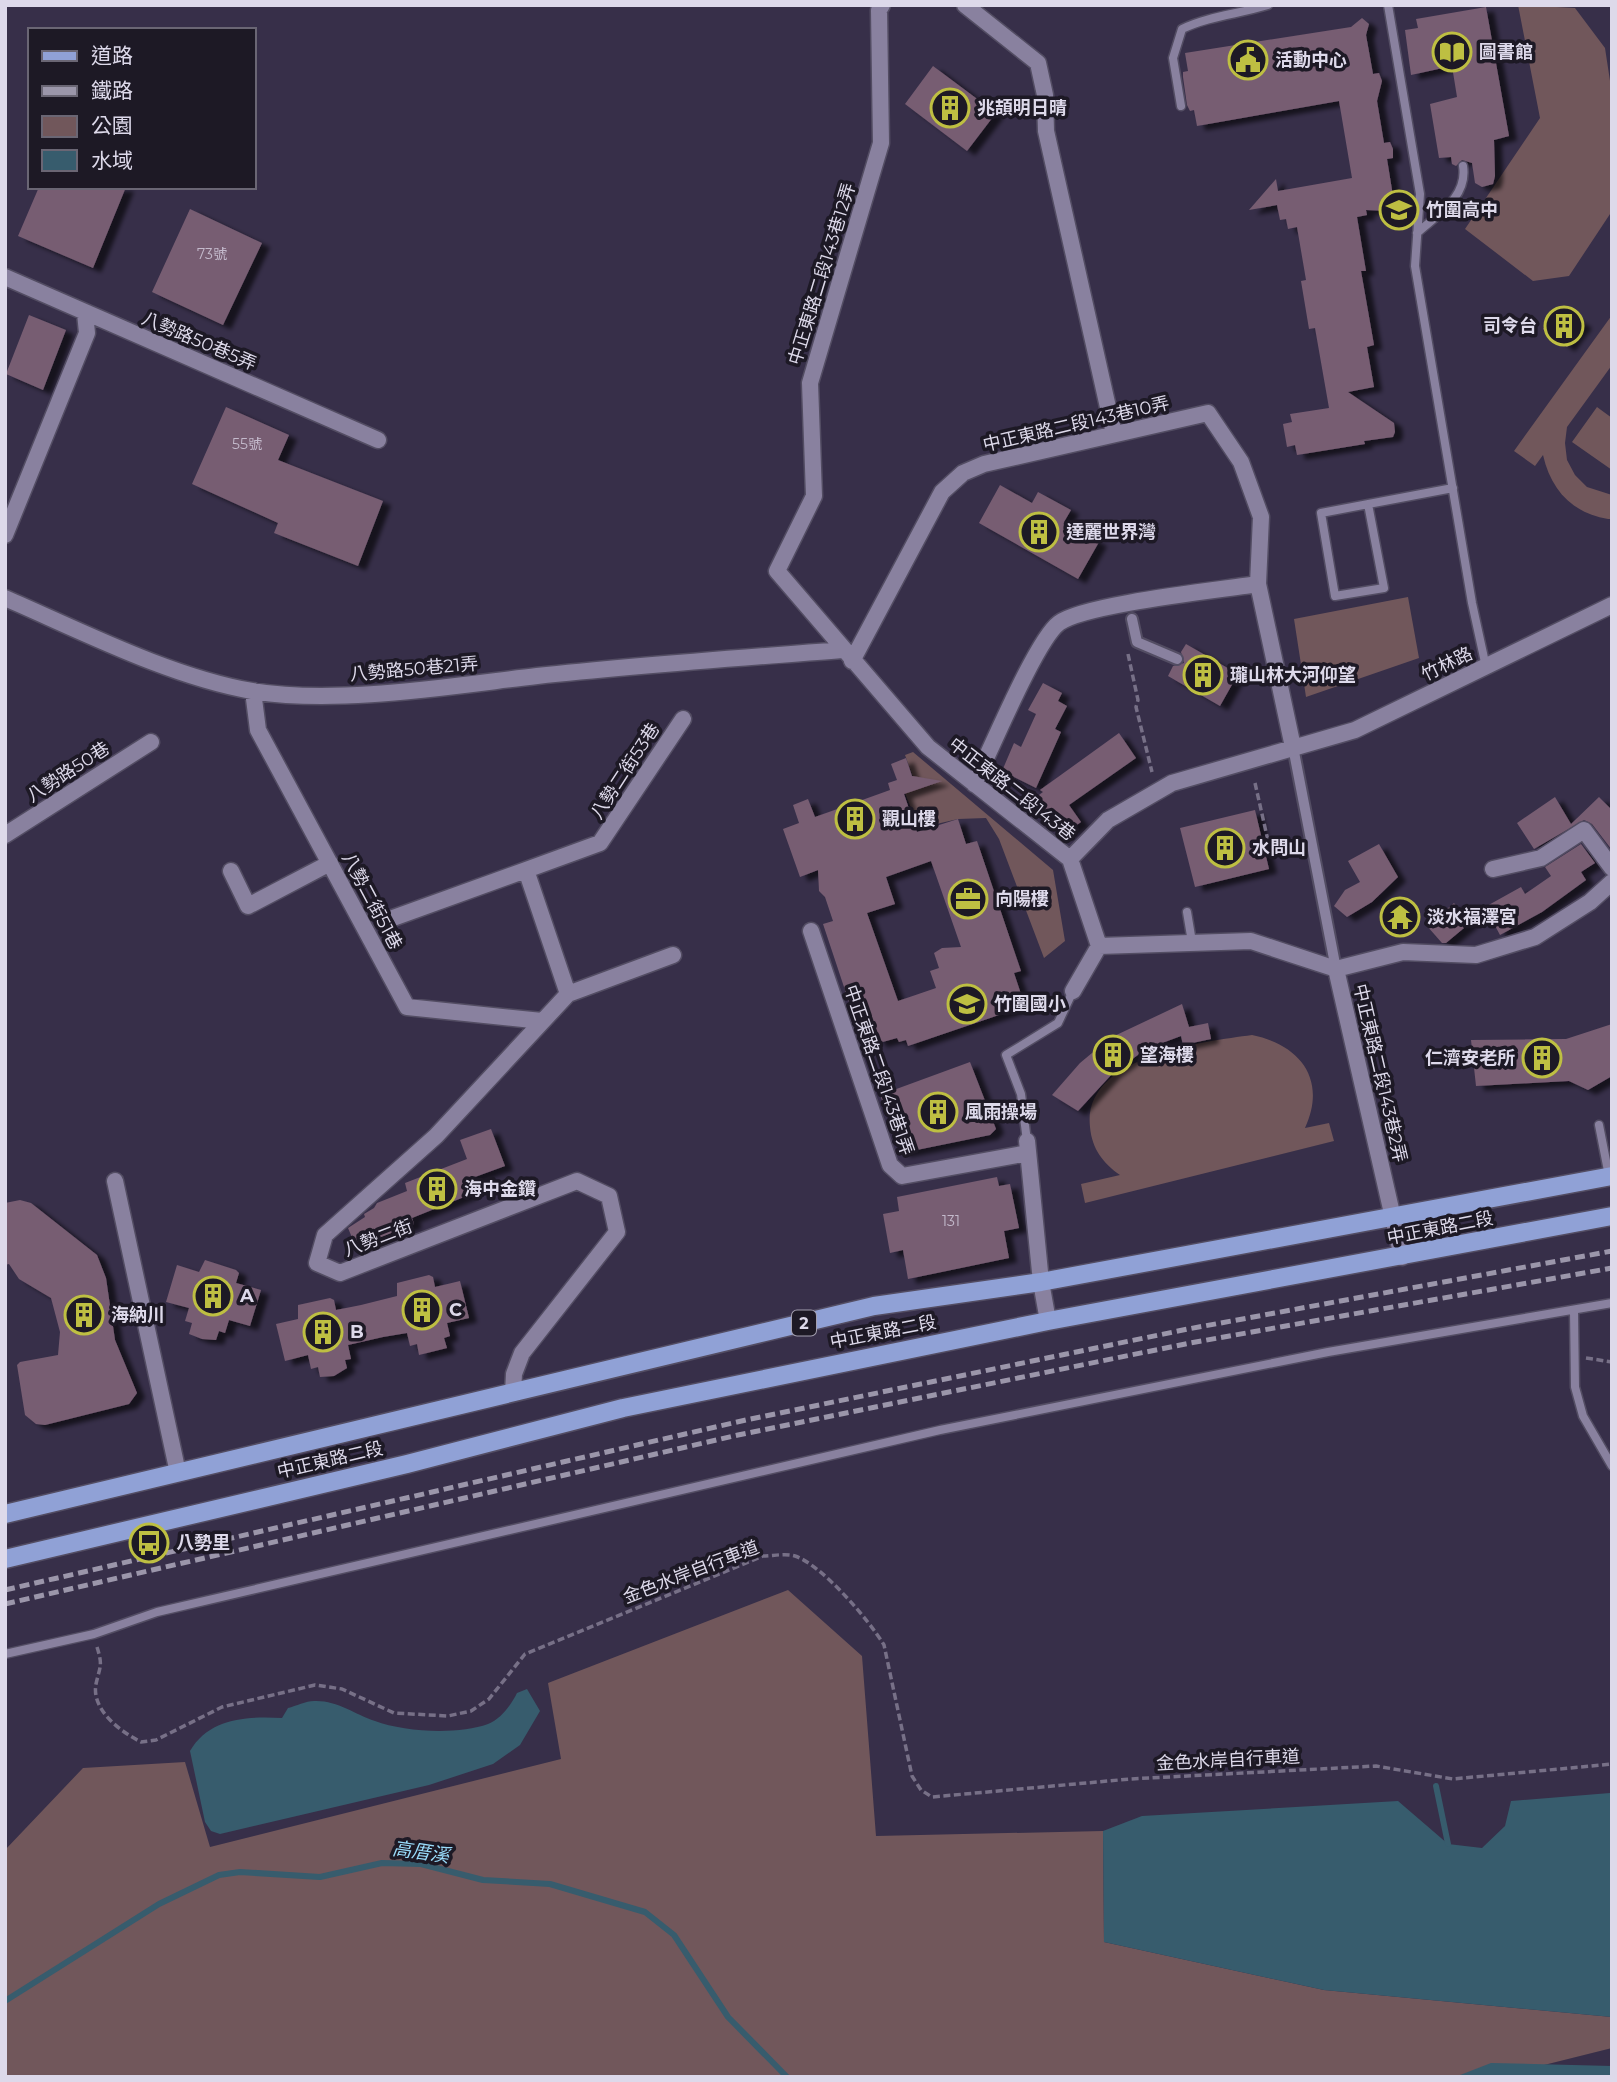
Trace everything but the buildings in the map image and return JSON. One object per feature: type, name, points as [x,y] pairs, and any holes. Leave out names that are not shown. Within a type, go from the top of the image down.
[{"type":"main road","name":"中正東路二段","points":[[5,1514],[874,1306],[1041,1282],[1610,1176]]},
{"type":"main road","name":"中正東路二段","points":[[5,1559],[407,1464],[623,1408],[1048,1321],[1612,1216]]},
{"type":"street","name":"中正東路二段143巷12弄","points":[[847,656],[777,571],[814,496],[810,383],[881,143],[879,10],[882,5]]},
{"type":"street","points":[[965,5],[1038,63],[1045,94],[1046,131],[1114,434]]},
{"type":"street","name":"八勢路50巷5弄","points":[[5,277],[378,440]]},
{"type":"street","points":[[5,535],[87,333],[85,313]]},
{"type":"street","name":"中正東路二段143巷10弄","points":[[847,656],[942,492],[963,473],[985,464],[1208,413],[1241,462],[1261,517],[1258,584]]},
{"type":"street","points":[[974,784],[1040,648],[1059,623],[1086,612],[1258,584],[1336,969],[1403,952],[1476,955],[1535,937],[1590,902],[1612,881]]},
{"type":"street","name":"八勢路50巷21弄","points":[[5,598],[122,648],[197,676],[253,691],[341,695],[686,661],[847,656]]},
{"type":"street","name":"竹林路","points":[[1070,859],[1108,820],[1172,783],[1355,730],[1612,605]]},
{"type":"street","points":[[1132,619],[1137,642],[1177,659]]},
{"type":"street","name":"中正東路二段143巷","points":[[847,656],[928,747],[1070,859],[1099,946]]},
{"type":"street","name":"八勢二街51巷","points":[[253,691],[258,730],[407,1007],[542,1021]]},
{"type":"street","name":"八勢二街53巷","points":[[393,918],[600,844],[682,719]]},
{"type":"street","name":"八勢路50巷","points":[[5,835],[151,741]]},
{"type":"street","points":[[1493,869],[1541,858],[1584,830],[1612,869]]},
{"type":"street","points":[[232,871],[248,906],[330,863]]},
{"type":"street","points":[[526,870],[568,994]]},
{"type":"street","name":"中正東路二段143巷1弄","points":[[811,931],[890,1165],[902,1176],[1027,1147]]},
{"type":"street","name":"中正東路二段143巷2弄","points":[[1099,946],[1251,941],[1336,969],[1402,1257]]},
{"type":"street","points":[[1073,991],[1099,946]]},
{"type":"street","name":"八勢二街","points":[[513,1393],[514,1374],[522,1353],[617,1232],[609,1196],[577,1181],[340,1273],[317,1263],[325,1235],[436,1136],[568,994],[673,955]]},
{"type":"street","points":[[1027,1147],[1041,1282],[1048,1321]]},
{"type":"street","points":[[115,1181],[178,1473]]},
{"type":"lane","points":[[1181,106],[1173,58],[1182,29],[1205,18],[1234,15],[1268,5]]},
{"type":"lane","points":[[1388,5],[1420,194],[1415,266],[1486,667]]},
{"type":"lane","points":[[1417,233],[1457,198],[1466,180],[1464,166]]},
{"type":"lane","points":[[1368,504],[1384,588],[1335,596],[1321,513],[1368,504],[1453,488]]},
{"type":"lane","points":[[1187,912],[1192,942]]},
{"type":"lane","points":[[1027,1147],[1021,1094],[1006,1055],[1058,1023],[1073,991]]},
{"type":"lane","points":[[1599,1125],[1610,1176]]},
{"type":"lane","points":[[5,1654],[94,1634],[157,1612],[940,1430],[1328,1352],[1612,1303]]},
{"type":"lane","points":[[1574,1311],[1575,1387],[1584,1416],[1612,1466]]},
{"type":"path","points":[[1127,647],[1138,700],[1136,707],[1152,772]]},
{"type":"path","points":[[1255,783],[1271,854]]},
{"type":"path","points":[[1574,1356],[1612,1363]]},
{"type":"path","name":"金色水岸自行車道","points":[[94,1634],[103,1666],[95,1686],[104,1714],[141,1742],[156,1740],[222,1707],[315,1685],[342,1689],[394,1713],[448,1716],[471,1711],[489,1699],[525,1654],[762,1556],[793,1555],[811,1564],[875,1630],[884,1645],[912,1776],[921,1790],[932,1797],[1130,1779],[1376,1766],[1453,1779],[1612,1764]]},
{"type":"green space","points":[[1518,5],[1575,8],[1605,48],[1612,94],[1612,211],[1569,276],[1533,281],[1465,229],[1540,118]]},
{"type":"green space","points":[[1612,315],[1612,365],[1567,427],[1565,443],[1567,460],[1575,475],[1587,487],[1612,495],[1612,519],[1608,519],[1584,511],[1565,498],[1551,479],[1543,455],[1535,466],[1514,451]]},
{"type":"green space","points":[[1597,407],[1612,418],[1612,470],[1572,442]]},
{"type":"green space","points":[[1408,597],[1419,658],[1306,697],[1294,619]]},
{"type":"green space","points":[[913,752],[1053,870],[1065,941],[1044,958],[999,839],[986,818],[958,819],[919,828],[905,793],[921,781],[913,777],[905,755]]},
{"type":"green space","points":[[1252,1035],[1284,1047],[1305,1067],[1311,1080],[1313,1095],[1305,1128],[1329,1123],[1334,1141],[1085,1203],[1081,1184],[1120,1175],[1099,1155],[1091,1135],[1093,1103],[1105,1084],[1125,1069],[1149,1057],[1204,1042]]},
{"type":"green space","points":[[788,1590],[862,1656],[876,1836],[1103,1831],[1104,1942],[1324,1990],[1612,2017],[1612,2048],[1496,2077],[5,2077],[5,1850],[83,1768],[185,1762],[210,1847],[561,1759],[548,1683]]},
{"type":"water","points":[[527,1689],[540,1711],[520,1745],[493,1764],[429,1785],[220,1834],[211,1831],[205,1822],[190,1751],[207,1732],[230,1721],[282,1718],[288,1708],[322,1701],[401,1728],[462,1730],[493,1722],[505,1711],[517,1693]]},
{"type":"water","points":[[1610,1793],[1612,2017],[1324,1990],[1104,1942],[1103,1831],[1142,1816],[1398,1801],[1448,1844],[1482,1848],[1505,1826],[1511,1801]]},
{"type":"water","points":[[1491,2063],[1612,2066],[1612,2077],[1455,2077]]},
{"type":"waterway","points":[[1436,1786],[1448,1844]]},
{"type":"waterway","name":"高厝溪","points":[[5,2001],[159,1904],[219,1875],[240,1872],[320,1877],[382,1863],[421,1864],[483,1880],[550,1884],[645,1912],[674,1935],[728,2017],[787,2077]]},
{"type":"railway","points":[[5,1590],[746,1420],[1188,1329],[1612,1251]]},
{"type":"railway","points":[[5,1604],[738,1435],[1190,1343],[1612,1268]]},
{"type":"place","name":"圖書館","points":[[1452,52]]},
{"type":"place","name":"活動中心","points":[[1248,60]]},
{"type":"place","name":"兆頡明日晴","points":[[950,108]]},
{"type":"place","name":"竹圍高中","points":[[1399,210]]},
{"type":"place","name":"司令台","points":[[1564,326]]},
{"type":"place","name":"達麗世界灣","points":[[1039,532]]},
{"type":"place","name":"瓏山林大河仰望","points":[[1203,675]]},
{"type":"place","name":"觀山樓","points":[[855,819]]},
{"type":"place","name":"水問山","points":[[1225,848]]},
{"type":"place","name":"向陽樓","points":[[968,899]]},
{"type":"place","name":"淡水福澤宮","points":[[1400,917]]},
{"type":"place","name":"竹圍國小","points":[[967,1004]]},
{"type":"place","name":"望海樓","points":[[1113,1055]]},
{"type":"place","name":"仁濟安老所","points":[[1542,1058]]},
{"type":"place","name":"風雨操場","points":[[938,1112]]},
{"type":"place","name":"海中金鑽","points":[[437,1189]]},
{"type":"place","name":"A","points":[[213,1296]]},
{"type":"place","name":"C","points":[[422,1310]]},
{"type":"place","name":"海納川","points":[[84,1315]]},
{"type":"place","name":"B","points":[[323,1332]]},
{"type":"place","name":"八勢里","points":[[149,1543]]}]
